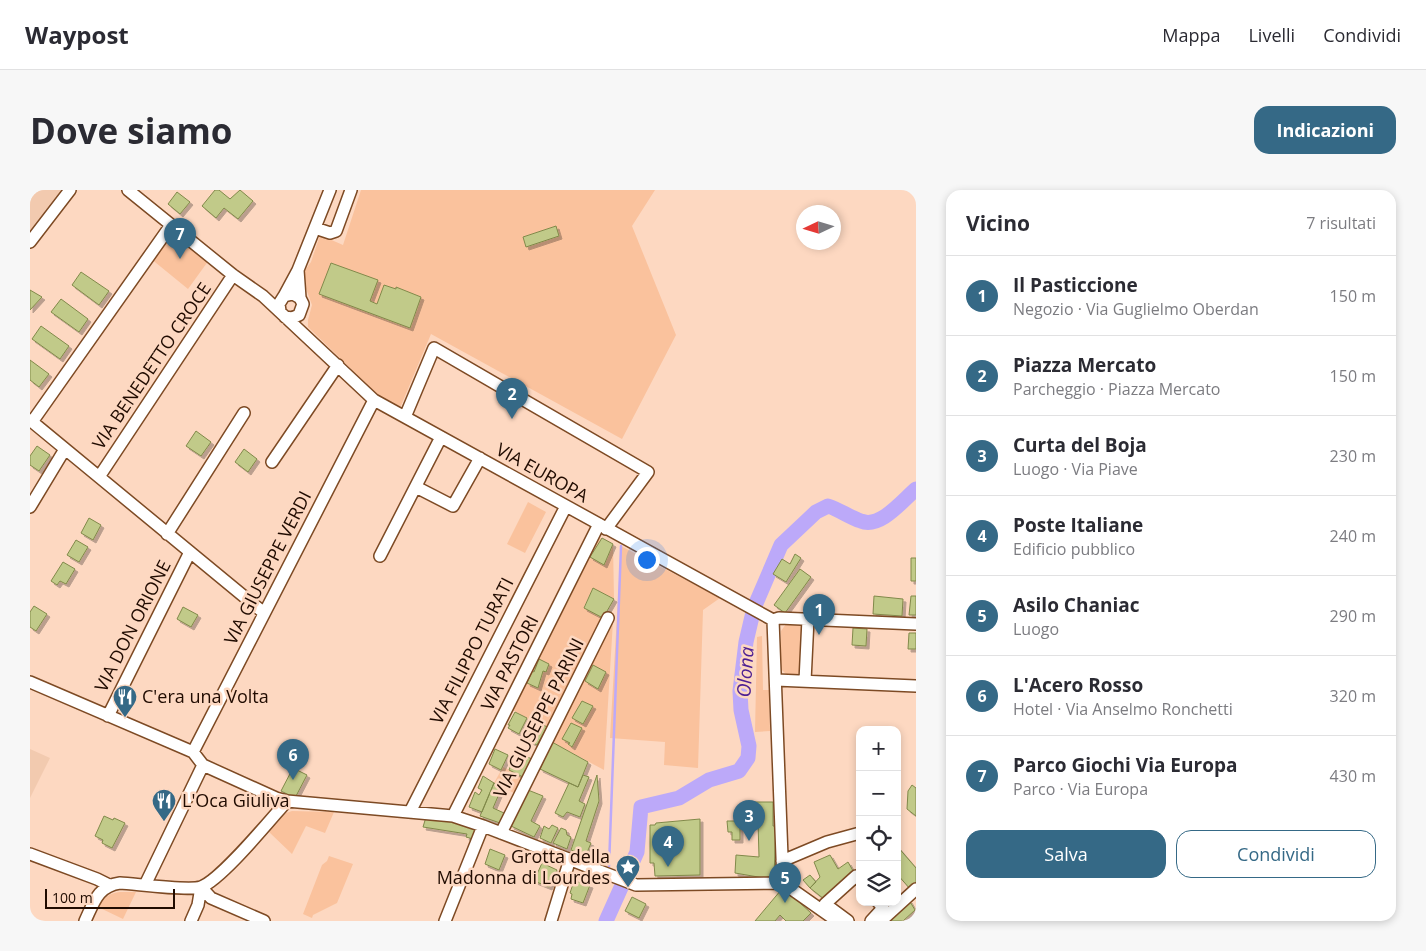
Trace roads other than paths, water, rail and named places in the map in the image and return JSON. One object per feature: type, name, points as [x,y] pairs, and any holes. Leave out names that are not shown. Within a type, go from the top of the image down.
[{"type":"street","points":[[30,242],[70,190]]},
{"type":"street","points":[[301,303],[296,317],[282,314],[278,304],[298,270],[330,190]]},
{"type":"street","points":[[315,228],[330,233],[336,231],[351,190]]},
{"type":"street","name":"VIA EUROPA","points":[[130,191],[233,275],[263,296],[374,400],[773,620]]},
{"type":"street","points":[[171,225],[31,421],[264,613]]},
{"type":"street","points":[[298,270],[301,303],[308,338]]},
{"type":"street","name":"VIA BENEDETTO CROCE","points":[[99,477],[233,275]]},
{"type":"street","points":[[282,297],[293,294],[301,303]]},
{"type":"street","name":"VIA EUROPA","points":[[263,296],[282,297]]},
{"type":"street","name":"VIA PASTORI","points":[[405,417],[434,348],[648,472],[602,527],[453,816]]},
{"type":"street","points":[[272,462],[338,365]]},
{"type":"street","name":"VIA GIUSEPPE VERDI","points":[[193,752],[374,400]]},
{"type":"street","points":[[167,534],[244,413]]},
{"type":"street","points":[[380,556],[441,437]]},
{"type":"street","points":[[30,507],[64,449]]},
{"type":"street","points":[[416,487],[454,506],[480,458]]},
{"type":"street","name":"VIA FILIPPO TURATI","points":[[410,812],[566,506]]},
{"type":"street","name":"VIA DON ORIONE","points":[[108,716],[190,552]]},
{"type":"street","name":"VIA GIUSEPPE PARINI","points":[[501,833],[608,618]]},
{"type":"street","points":[[783,883],[773,620],[779,618],[916,624]]},
{"type":"street","points":[[805,681],[808,619]]},
{"type":"street","points":[[776,680],[916,686]]},
{"type":"street","points":[[30,682],[193,752],[203,765],[240,783],[287,801],[453,816],[636,885],[783,883],[837,921]]},
{"type":"street","points":[[145,885],[203,765]]},
{"type":"street","points":[[85,921],[94,900],[109,885],[120,883],[189,888],[201,887],[218,876],[287,801]]},
{"type":"street","points":[[445,921],[483,826]]},
{"type":"street","points":[[782,861],[827,842],[856,834]]},
{"type":"street","points":[[30,854],[109,885]]},
{"type":"street","points":[[551,921],[570,859]]},
{"type":"street","points":[[848,921],[825,904],[856,876]]},
{"type":"street","points":[[191,921],[198,905],[201,887]]},
{"type":"street","points":[[201,887],[211,898],[264,921]]},
{"type":"street","points":[[881,921],[916,889]]},
{"type":"street","points":[[871,921],[883,908],[881,906]]},
{"type":"waterway","name":"Olona","points":[[606,921],[637,852],[641,807],[679,798],[709,780],[739,771],[748,758],[749,746],[741,710],[740,691],[746,642],[754,608],[781,545],[816,512],[828,506],[861,521],[876,521],[883,518],[916,489]]},
{"type":"waterway","points":[[609,866],[621,546]]},
{"type":"place","name":"Parco Giochi Via Europa","points":[[180,259]]},
{"type":"place","name":"Piazza Mercato","points":[[512,419]]},
{"type":"place","name":"Il Pasticcione","points":[[819,635]]},
{"type":"place","name":"C'era una Volta","points":[[125,718]]},
{"type":"place","name":"L'Acero Rosso","points":[[293,780]]},
{"type":"place","name":"L'Oca Giuliva","points":[[164,822]]},
{"type":"place","name":"Curta del Boja","points":[[749,841]]},
{"type":"place","name":"Poste Italiane","points":[[668,867]]},
{"type":"place","name":"Grotta della Madonna di Lourdes","points":[[628,888]]},
{"type":"place","name":"Asilo Chaniac","points":[[785,903]]}]
